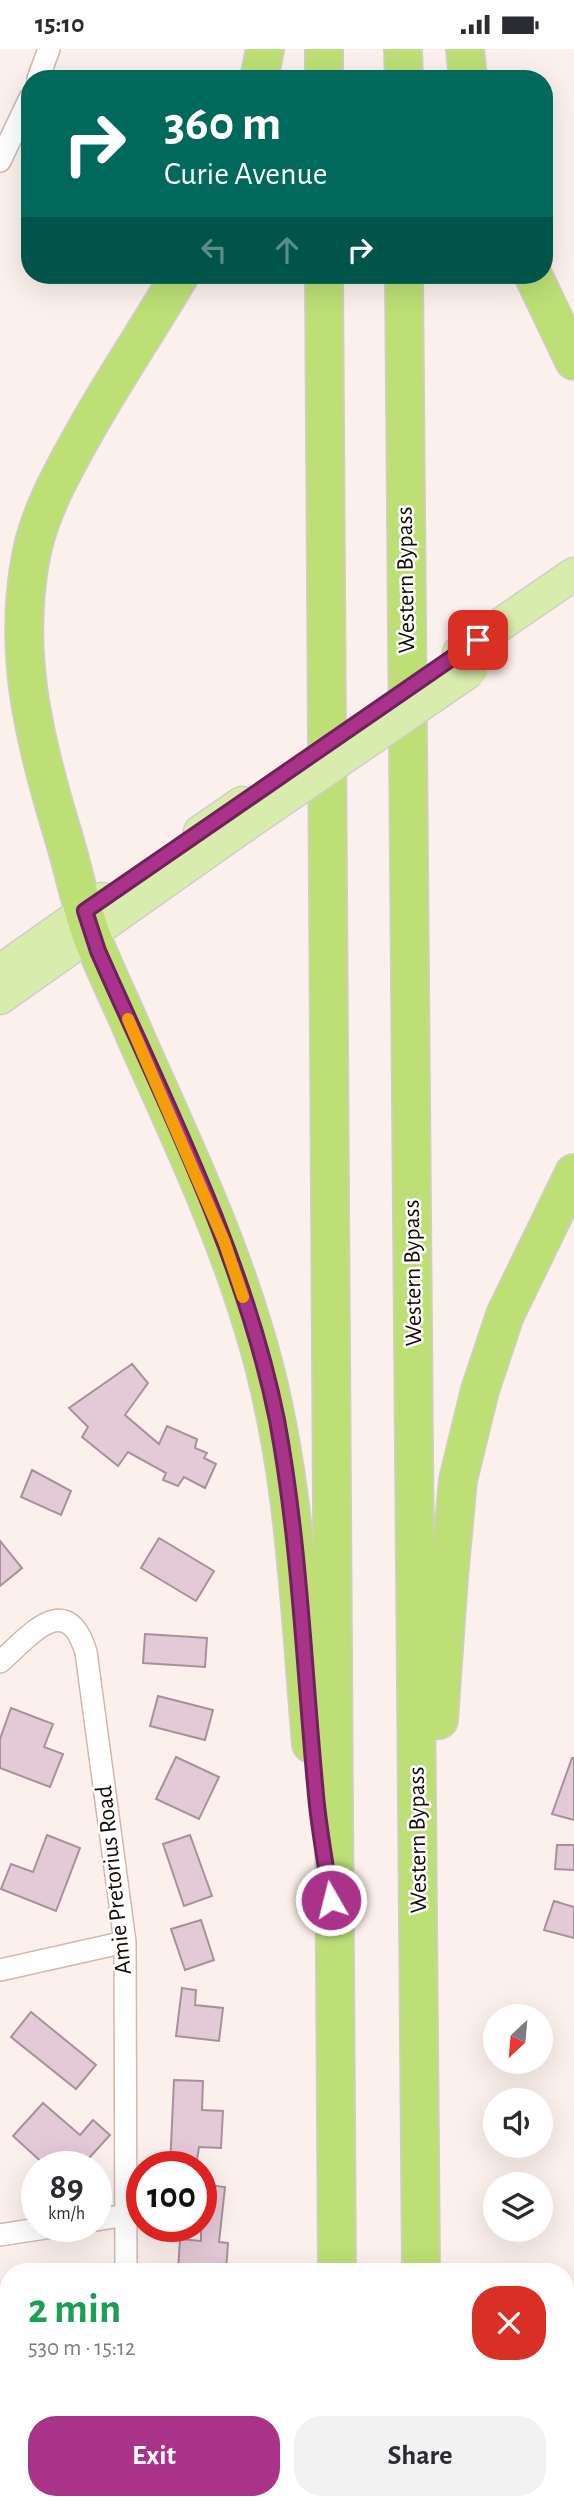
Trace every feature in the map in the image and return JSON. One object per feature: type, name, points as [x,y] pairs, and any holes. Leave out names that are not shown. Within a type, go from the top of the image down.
[{"type":"highway","points":[[261,70],[265,49]]},
{"type":"highway","points":[[324,49],[324,70]]},
{"type":"highway","points":[[403,49],[404,70]]},
{"type":"highway","points":[[465,49],[467,70]]},
{"type":"highway","points":[[174,284],[103,397],[57,480],[42,517],[26,584],[23,630],[25,673],[44,771],[88,923],[224,1241],[254,1330],[267,1380],[291,1503],[316,1799],[335,1925]]},
{"type":"highway","points":[[324,284],[337,2263]]},
{"type":"highway","name":"Western Bypass","points":[[404,284],[421,2263]]},
{"type":"highway","points":[[537,284],[574,361]]},
{"type":"highway","points":[[420,2011],[458,1480],[480,1390],[505,1315],[574,1173]]},
{"type":"main road","points":[[0,998],[88,923],[465,661],[574,574]]},
{"type":"main road","points":[[465,661],[574,599]]},
{"type":"main road","points":[[0,971],[88,923]]},
{"type":"street","points":[[41,70],[49,49]]},
{"type":"street","points":[[0,161],[21,117]]},
{"type":"street","name":"Amie Pretorius Road","points":[[0,1662],[53,1619],[76,1627],[86,1651],[125,1941],[126,2215]]},
{"type":"street","points":[[0,1970],[125,1941]]},
{"type":"street","points":[[112,2217],[126,2215]]},
{"type":"street","points":[[0,2235],[21,2232]]},
{"type":"street","name":"Amie Pretorius Road","points":[[126,2242],[126,2263]]},
{"type":"building","points":[[132,1364],[148,1383],[125,1415],[159,1444],[167,1426],[197,1439],[195,1448],[207,1453],[204,1458],[216,1464],[205,1488],[184,1477],[178,1486],[163,1480],[166,1473],[128,1452],[118,1466],[82,1437],[88,1427],[69,1408]]},
{"type":"building","points":[[32,1470],[71,1491],[61,1515],[21,1497]]},
{"type":"building","points":[[159,1538],[214,1571],[196,1601],[141,1568]]},
{"type":"building","points":[[0,1541],[22,1568],[0,1586]]},
{"type":"building","points":[[145,1634],[207,1638],[205,1667],[143,1663]]},
{"type":"building","points":[[158,1696],[213,1710],[205,1740],[150,1726]]},
{"type":"building","points":[[11,1708],[53,1724],[44,1747],[63,1754],[50,1787],[0,1768],[0,1739]]},
{"type":"building","points":[[176,1757],[219,1777],[199,1819],[156,1799]]},
{"type":"building","points":[[574,1758],[574,1820],[552,1814]]},
{"type":"building","points":[[47,1835],[80,1848],[56,1911],[1,1889],[11,1864],[33,1872]]},
{"type":"building","points":[[190,1835],[212,1896],[184,1906],[163,1844]]},
{"type":"building","points":[[557,1845],[574,1845],[574,1870],[555,1869]]},
{"type":"building","points":[[554,1901],[574,1907],[574,1938],[544,1930]]},
{"type":"building","points":[[201,1920],[214,1960],[185,1970],[171,1929]]},
{"type":"building","points":[[182,1988],[196,1990],[195,2005],[223,2008],[219,2041],[176,2036]]},
{"type":"building","points":[[31,2012],[96,2065],[76,2089],[11,2037]]},
{"type":"building","points":[[174,2080],[203,2081],[202,2110],[223,2111],[221,2148],[199,2147],[198,2151],[171,2151]]},
{"type":"building","points":[[43,2103],[80,2135],[93,2120],[110,2135],[96,2151],[29,2151],[13,2136]]},
{"type":"building","points":[[217,2186],[225,2187],[219,2242],[228,2243],[227,2263],[178,2263],[180,2242],[217,2242]]},
{"type":"slow traffic","points":[[128,1019],[224,1241],[243,1297]]},
{"type":"route","points":[[331,1900],[316,1799],[291,1503],[276,1418],[254,1330],[224,1241],[98,951],[85,911],[478,640]]}]
